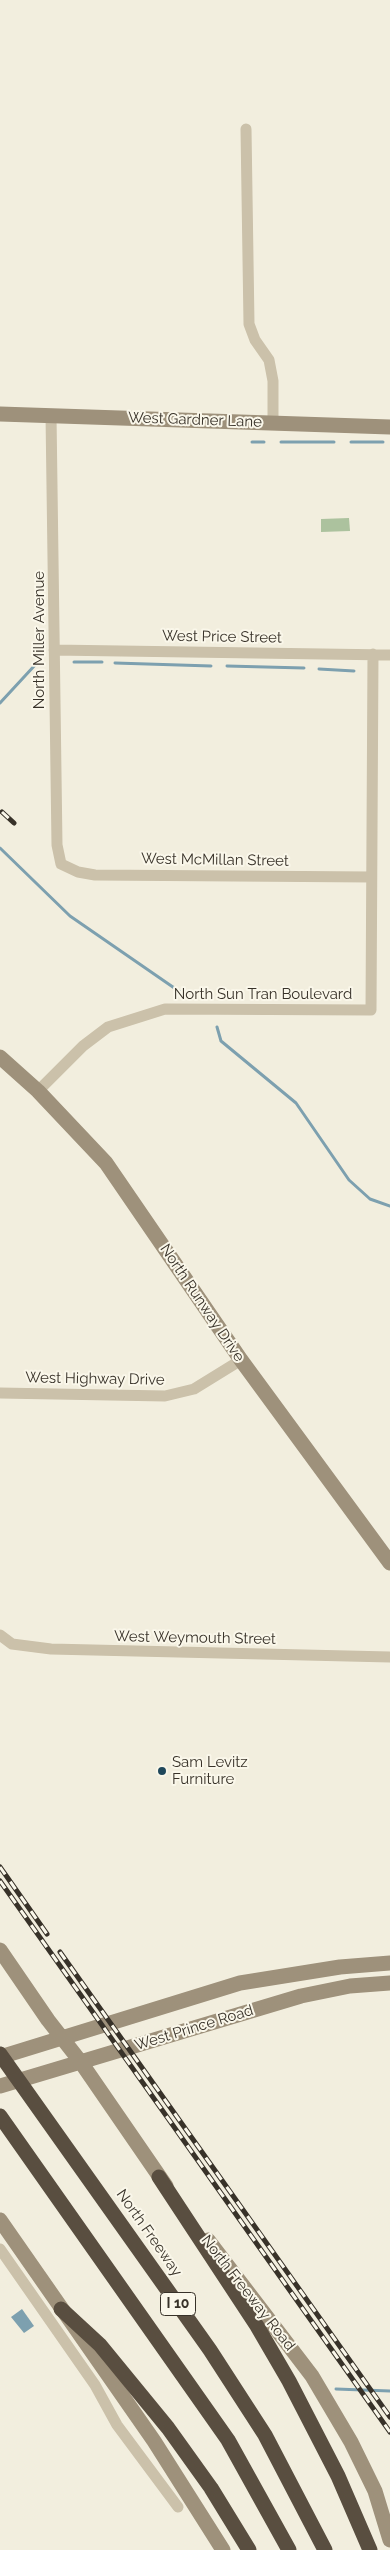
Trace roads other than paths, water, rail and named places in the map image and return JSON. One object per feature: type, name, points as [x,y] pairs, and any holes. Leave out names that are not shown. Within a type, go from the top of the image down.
[{"type":"highway","name":"North Freeway","points":[[0,2056],[210,2350],[265,2436],[325,2550]]},
{"type":"highway","name":"I 10","points":[[0,2116],[228,2440],[289,2550]]},
{"type":"highway","points":[[159,2177],[257,2326],[280,2366],[330,2460],[370,2550]]},
{"type":"highway","points":[[61,2309],[100,2345],[168,2428],[211,2488],[249,2550]]},
{"type":"main road","name":"West Gardner Lane","points":[[0,414],[390,428]]},
{"type":"main road","name":"North Runway Drive","points":[[0,1057],[38,1091],[106,1163],[240,1360],[390,1563]]},
{"type":"main road","name":"North Freeway Road","points":[[0,1950],[64,2038],[159,2177],[312,2376],[352,2442],[374,2491],[390,2540]]},
{"type":"main road","name":"West Prince Road","points":[[0,2056],[240,1983],[322,1970],[390,1963]]},
{"type":"main road","name":"West Prince Road","points":[[0,2086],[301,1996],[350,1986],[390,1983]]},
{"type":"main road","points":[[0,2220],[154,2441],[223,2550]]},
{"type":"street","points":[[246,129],[249,324],[255,340],[269,360],[273,381],[273,423]]},
{"type":"street","name":"North Miller Avenue","points":[[51,416],[57,845],[61,864]]},
{"type":"street","name":"West Price Street","points":[[54,650],[390,655]]},
{"type":"street","name":"North Sun Tran Boulevard","points":[[38,1091],[83,1046],[108,1027],[165,1009],[371,1010],[373,654]]},
{"type":"street","name":"West McMillan Street","points":[[61,864],[78,872],[95,875],[371,877]]},
{"type":"street","name":"West Highway Drive","points":[[0,1393],[165,1396],[194,1389],[240,1360]]},
{"type":"street","name":"West Weymouth Street","points":[[1,1636],[12,1644],[26,1648],[390,1658]]},
{"type":"street","points":[[0,2249],[67,2342],[95,2385],[117,2425],[178,2507]]},
{"type":"water","points":[[22,2309],[34,2326],[24,2333],[11,2317]]},
{"type":"waterway","points":[[252,442],[264,442]]},
{"type":"waterway","points":[[281,442],[334,442]]},
{"type":"waterway","points":[[351,442],[383,442]]},
{"type":"waterway","points":[[74,662],[102,662]]},
{"type":"waterway","points":[[115,663],[211,666]]},
{"type":"waterway","points":[[0,703],[36,664]]},
{"type":"waterway","points":[[227,666],[304,668]]},
{"type":"waterway","points":[[319,669],[354,671]]},
{"type":"waterway","points":[[0,848],[70,916],[183,994]]},
{"type":"waterway","points":[[217,1027],[221,1041],[296,1103],[349,1180],[370,1199],[390,1206]]},
{"type":"waterway","points":[[336,2389],[390,2391]]},
{"type":"railway","points":[[2,812],[14,823]]},
{"type":"railway","points":[[0,1867],[47,1934]]},
{"type":"railway","points":[[0,1881],[390,2432]]},
{"type":"railway","points":[[60,1952],[390,2417]]},
{"type":"place","name":"Sam Levitz Furniture","points":[[162,1771]]}]
